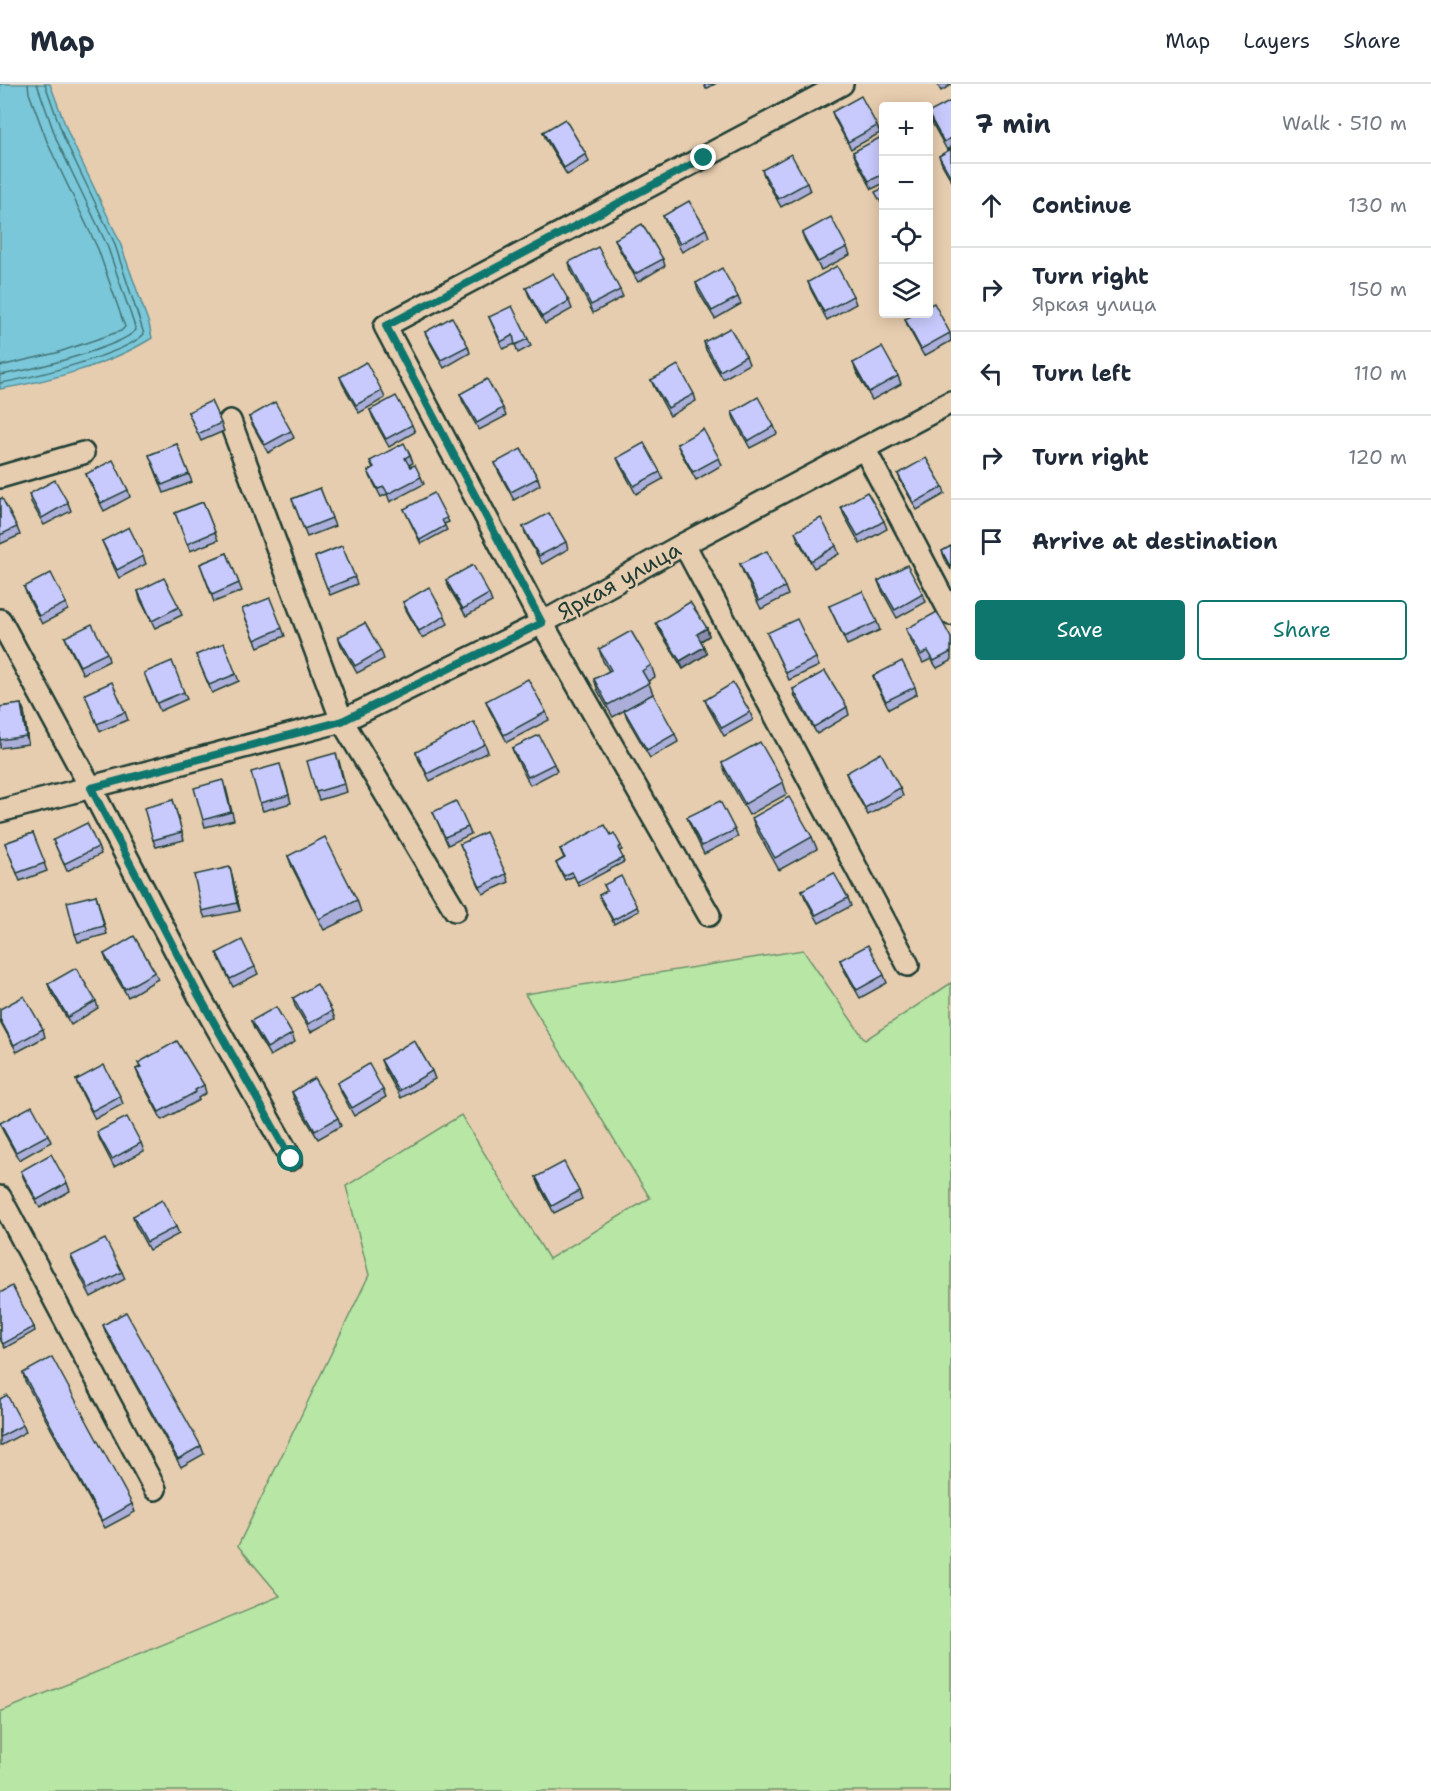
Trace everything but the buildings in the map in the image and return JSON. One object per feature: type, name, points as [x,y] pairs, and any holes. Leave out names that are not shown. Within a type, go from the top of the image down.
[{"type":"street","points":[[709,915],[542,623],[386,326],[842,84]]},
{"type":"street","name":"Яркая улица","points":[[0,811],[342,721],[542,623],[684,544],[951,402]]},
{"type":"street","points":[[230,421],[342,721],[456,910]]},
{"type":"street","points":[[864,448],[951,614]]},
{"type":"street","points":[[0,477],[83,453]]},
{"type":"street","points":[[684,544],[908,965]]},
{"type":"street","points":[[0,620],[91,788],[198,994],[291,1159]]},
{"type":"street","points":[[0,1197],[155,1489]]},
{"type":"green space","points":[[803,950],[865,1040],[951,983],[951,1791],[0,1791],[0,1712],[280,1596],[238,1546],[369,1275],[346,1186],[461,1115],[549,1259],[650,1198],[525,994]]},
{"type":"water","points":[[0,84],[50,84],[69,135],[119,240],[152,338],[135,348],[78,371],[0,389]]},
{"type":"route","points":[[291,1159],[198,994],[91,788],[342,721],[542,623],[386,326],[704,158]]}]
